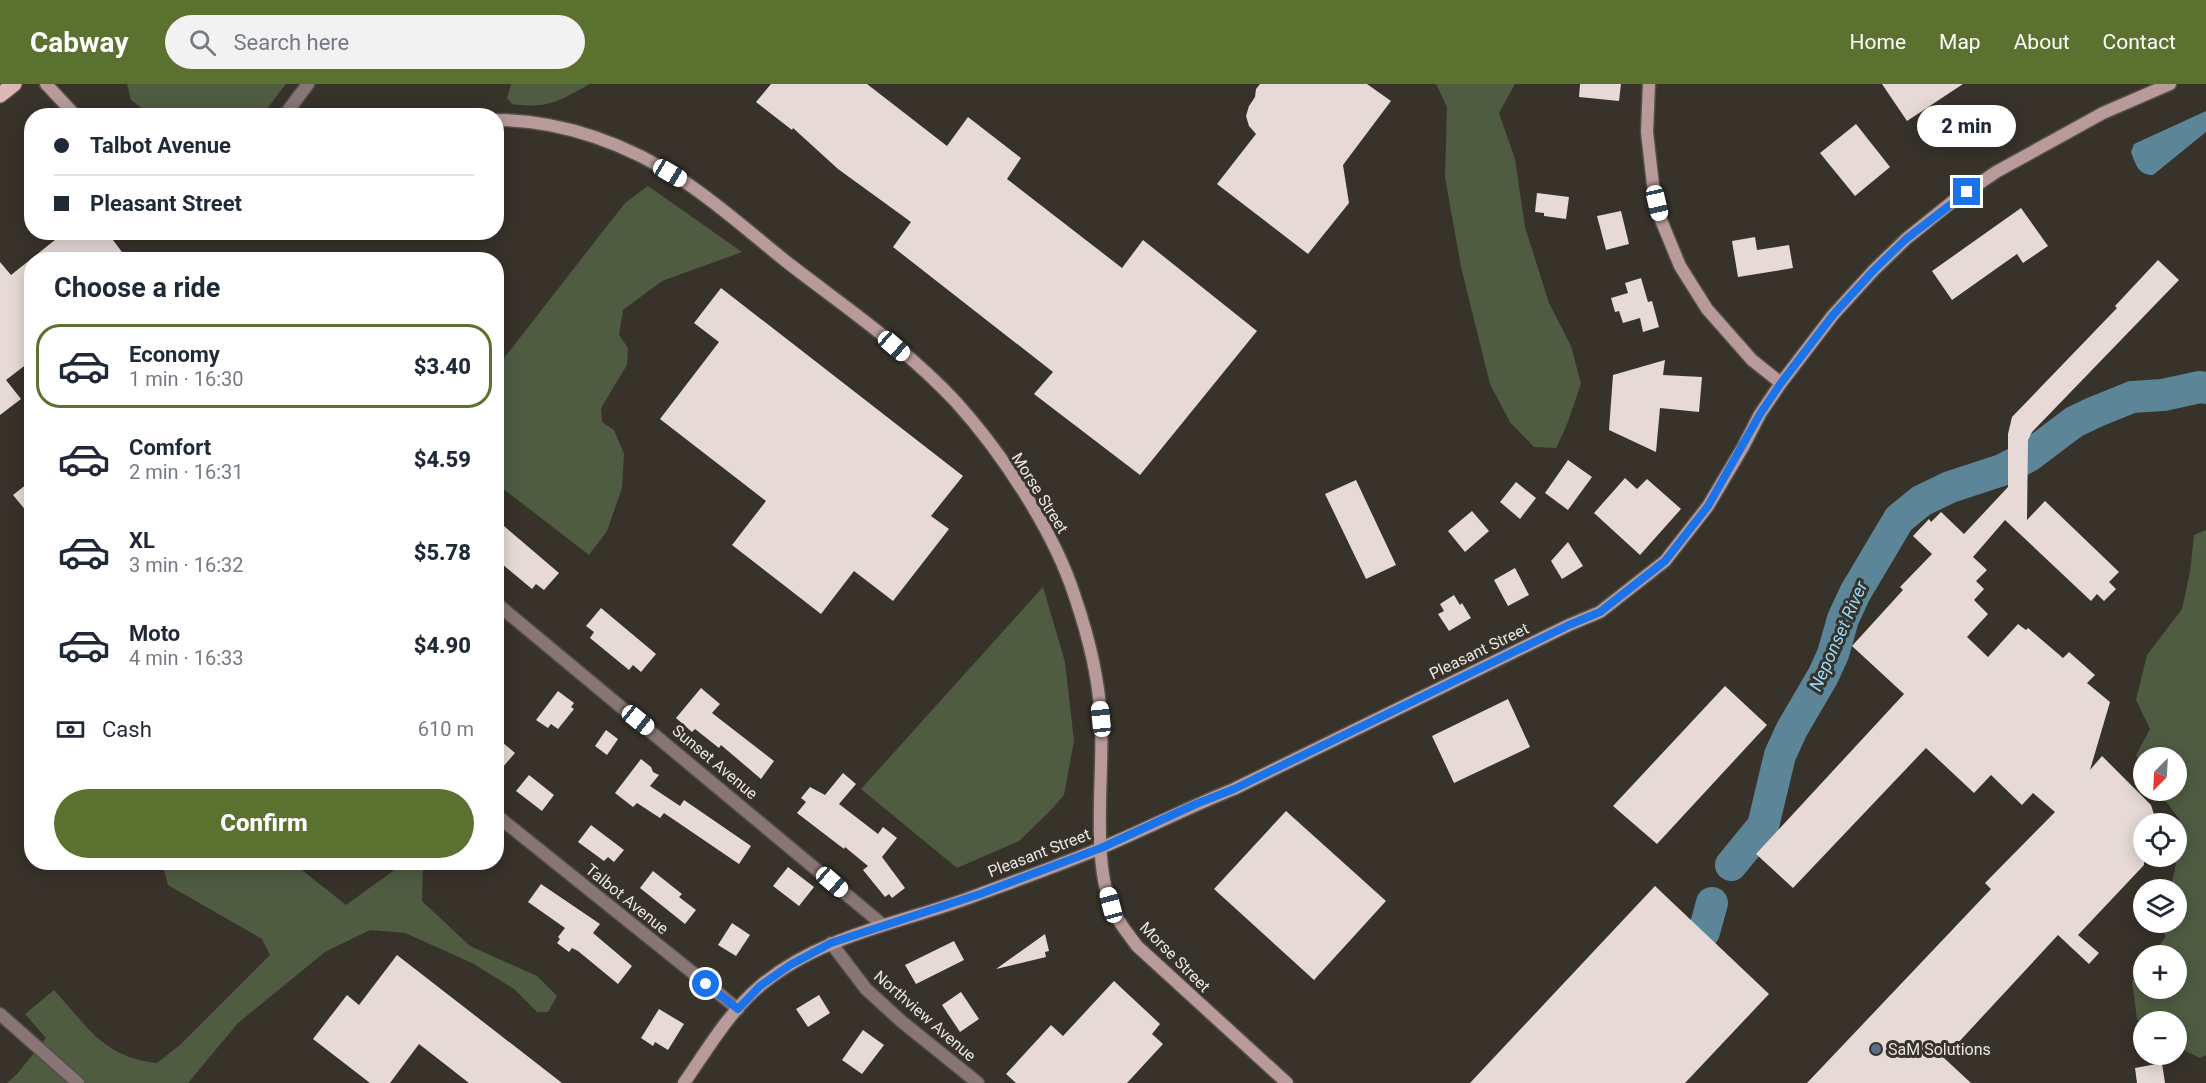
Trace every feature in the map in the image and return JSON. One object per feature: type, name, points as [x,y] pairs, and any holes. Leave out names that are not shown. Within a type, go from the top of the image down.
[{"type":"main road","points":[[0,95],[14,84]]},
{"type":"street","points":[[46,84],[68,108]]},
{"type":"street","points":[[290,108],[308,84]]},
{"type":"street","points":[[1649,84],[1647,132],[1653,185],[1661,220],[1680,266],[1707,309],[1752,360],[1781,383]]},
{"type":"street","name":"Pleasant Street","points":[[684,1083],[738,1009],[760,986],[790,965],[831,943],[958,902],[1101,848],[1234,789],[1600,612],[1672,554],[1708,506],[1760,414],[1781,383],[1833,315],[1906,239],[1952,202],[1996,172],[2103,113],[2170,84]]},
{"type":"street","name":"Morse Street","points":[[504,120],[530,122],[579,132],[627,149],[684,182],[894,346],[955,402],[992,446],[1035,513],[1062,561],[1075,596],[1090,653],[1098,690],[1101,719],[1101,848],[1105,883],[1111,905],[1119,922],[1137,946],[1287,1083]]},
{"type":"street","name":"Sunset Avenue","points":[[504,610],[883,925]]},
{"type":"street","name":"Talbot Avenue","points":[[504,821],[738,1009]]},
{"type":"street","name":"Northview Avenue","points":[[831,943],[866,990],[978,1083]]},
{"type":"street","points":[[0,1014],[78,1083]]},
{"type":"green space","points":[[127,84],[286,84],[267,108],[142,108],[131,100]]},
{"type":"green space","points":[[511,84],[590,84],[553,102],[524,105],[512,104],[507,98]]},
{"type":"green space","points":[[1436,84],[1515,84],[1499,113],[1515,159],[1525,227],[1549,303],[1571,346],[1581,384],[1556,448],[1534,447],[1510,422],[1490,384],[1461,267],[1445,177],[1447,107]]},
{"type":"green space","points":[[648,186],[742,252],[662,281],[623,310],[619,335],[628,348],[627,365],[601,408],[602,422],[614,430],[624,454],[622,488],[607,531],[589,555],[504,489],[504,358],[625,203]]},
{"type":"green space","points":[[2206,530],[2206,1055],[2200,1058],[2187,1052],[2187,1011],[2136,1011],[2134,999],[2187,999],[2187,945],[2160,945],[2165,938],[2165,933],[2187,933],[2187,879],[2173,879],[2175,867],[2187,867],[2187,813],[2175,813],[2166,801],[2187,801],[2187,747],[2140,747],[2150,729],[2136,700],[2147,655],[2182,609],[2190,572],[2194,535]]},
{"type":"green space","points":[[1043,587],[1065,662],[1074,741],[1064,795],[1019,841],[957,868],[861,789]]},
{"type":"green space","points":[[164,870],[302,870],[346,905],[394,870],[423,870],[422,901],[470,946],[537,976],[557,996],[548,1012],[537,1012],[514,989],[472,963],[405,933],[370,930],[325,952],[238,1023],[188,1083],[7,1083],[46,1038],[25,1014],[54,990],[87,1028],[110,1047],[123,1055],[157,1063],[180,1045],[270,955],[262,939],[168,885]]},
{"type":"water","points":[[2206,111],[2206,132],[2153,175],[2148,175],[2138,168],[2131,152],[2134,144]]},
{"type":"building","points":[[771,84],[867,84],[947,146],[968,117],[1021,158],[1007,179],[1122,268],[1143,240],[1257,331],[1140,475],[1034,394],[1053,372],[893,247],[911,222],[838,169],[793,128],[792,130],[756,102]]},
{"type":"building","points":[[1260,84],[1367,84],[1391,101],[1343,165],[1349,203],[1308,254],[1217,184],[1256,134],[1249,126],[1246,116]]},
{"type":"building","points":[[1580,84],[1621,84],[1619,101],[1579,97]]},
{"type":"building","points":[[1882,84],[1963,84],[1907,121]]},
{"type":"building","points":[[1856,124],[1890,167],[1855,196],[1820,153]]},
{"type":"building","points":[[1537,193],[1569,197],[1566,219],[1544,216],[1544,213],[1535,212]]},
{"type":"building","points":[[2021,208],[2048,246],[2023,263],[2017,254],[1952,300],[1932,271]]},
{"type":"building","points":[[1621,211],[1629,244],[1606,250],[1597,216]]},
{"type":"building","points":[[1755,237],[1757,250],[1789,245],[1793,268],[1738,277],[1732,241]]},
{"type":"building","points":[[55,240],[113,240],[122,252],[40,252]]},
{"type":"building","points":[[2158,260],[2179,280],[2032,432],[2028,440],[2027,520],[2045,501],[2119,572],[2109,582],[2116,589],[2104,601],[2097,594],[2091,601],[2005,520],[1973,557],[1987,570],[1976,581],[1984,589],[1974,600],[1988,614],[1967,637],[1988,657],[2018,624],[2026,630],[2028,628],[2063,658],[2069,652],[2095,675],[2087,683],[2110,702],[2090,770],[2102,756],[2133,787],[2133,801],[2147,801],[2151,805],[2154,813],[2133,813],[2133,867],[2142,867],[2078,935],[2099,953],[2089,964],[2058,935],[1944,1058],[1971,1083],[1807,1083],[1991,889],[1985,883],[2055,812],[2033,793],[2022,805],[1991,775],[1974,793],[1926,748],[1793,888],[1756,854],[1904,694],[1852,646],[1903,590],[1900,587],[1932,554],[1913,536],[1929,519],[1931,522],[1941,512],[1964,534],[2008,487],[2008,434],[2012,417],[2117,308],[2115,306]]},
{"type":"building","points":[[0,262],[11,275],[24,265],[24,366],[6,380],[21,399],[0,415]]},
{"type":"building","points":[[1641,278],[1648,302],[1652,301],[1659,327],[1643,332],[1640,318],[1623,323],[1619,311],[1615,312],[1611,298],[1628,293],[1625,283]]},
{"type":"building","points":[[721,288],[963,476],[931,516],[949,529],[893,601],[854,571],[821,614],[732,545],[766,501],[660,419],[719,342],[694,323]]},
{"type":"building","points":[[1665,360],[1663,375],[1702,377],[1699,412],[1660,408],[1656,452],[1609,430],[1613,375]]},
{"type":"building","points":[[1568,460],[1592,477],[1568,510],[1545,493]]},
{"type":"building","points":[[1625,478],[1637,489],[1647,479],[1681,509],[1640,555],[1594,513]]},
{"type":"building","points":[[1356,480],[1396,565],[1366,579],[1325,494]]},
{"type":"building","points":[[1516,482],[1536,498],[1520,519],[1500,502]]},
{"type":"building","points":[[24,486],[24,508],[13,495]]},
{"type":"building","points":[[1472,511],[1489,531],[1465,552],[1448,531]]},
{"type":"building","points":[[504,526],[559,573],[544,590],[536,584],[532,589],[504,566]]},
{"type":"building","points":[[1568,542],[1583,566],[1562,579],[1551,561]]},
{"type":"building","points":[[1515,568],[1529,595],[1508,606],[1494,580]]},
{"type":"building","points":[[1454,595],[1471,618],[1449,631],[1438,614],[1444,611],[1440,604]]},
{"type":"building","points":[[601,608],[656,654],[641,672],[633,665],[629,670],[590,638],[594,632],[586,626]]},
{"type":"building","points":[[1725,686],[1767,725],[1657,844],[1613,806]]},
{"type":"building","points":[[701,688],[720,704],[712,713],[774,761],[761,779],[721,745],[719,748],[695,729],[692,732],[676,718]]},
{"type":"building","points":[[558,691],[574,703],[571,707],[574,709],[558,729],[551,724],[548,728],[536,720]]},
{"type":"building","points":[[1508,699],[1530,747],[1454,783],[1432,736]]},
{"type":"building","points":[[606,730],[618,739],[607,755],[595,746]]},
{"type":"building","points":[[504,744],[515,753],[504,766]]},
{"type":"building","points":[[641,759],[659,775],[650,786],[680,806],[684,800],[751,846],[739,864],[664,813],[660,818],[637,803],[633,807],[615,793]]},
{"type":"building","points":[[843,773],[856,784],[839,804],[878,834],[883,827],[897,838],[882,857],[905,888],[892,898],[889,894],[885,897],[863,870],[868,866],[797,813],[806,802],[801,798],[810,787],[825,795]]},
{"type":"building","points":[[529,775],[554,795],[542,811],[516,791]]},
{"type":"building","points":[[1286,811],[1386,901],[1314,980],[1214,889]]},
{"type":"building","points":[[591,825],[624,850],[614,862],[608,857],[604,861],[578,842]]},
{"type":"building","points":[[788,867],[814,887],[799,906],[773,886]]},
{"type":"building","points":[[653,871],[682,894],[679,897],[696,910],[685,924],[640,888]]},
{"type":"building","points":[[541,884],[600,924],[593,933],[632,966],[618,984],[578,951],[572,948],[569,952],[557,943],[560,939],[558,937],[565,928],[528,902]]},
{"type":"building","points":[[1655,886],[1769,994],[1685,1083],[1470,1083]]},
{"type":"building","points":[[732,923],[750,935],[736,956],[718,945]]},
{"type":"building","points":[[1045,934],[1049,951],[1045,952],[1046,957],[996,969]]},
{"type":"building","points":[[954,941],[964,960],[916,984],[905,965]]},
{"type":"building","points":[[397,955],[562,1083],[469,1083],[419,1044],[390,1083],[370,1083],[313,1039],[347,995],[359,1005]]},
{"type":"building","points":[[1114,981],[1160,1024],[1152,1034],[1163,1044],[1127,1083],[1016,1083],[1006,1074],[1051,1025],[1063,1036]]},
{"type":"building","points":[[961,992],[979,1019],[960,1032],[942,1005]]},
{"type":"building","points":[[819,995],[830,1013],[808,1027],[796,1009]]},
{"type":"building","points":[[659,1009],[684,1024],[668,1050],[655,1042],[653,1046],[641,1038]]},
{"type":"building","points":[[863,1030],[884,1045],[862,1074],[842,1060]]},
{"type":"building","points":[[2162,1065],[2165,1083],[2137,1083],[2135,1068]]},
{"type":"waterway","name":"Neponset River","points":[[1731,865],[1763,826],[1780,755],[1792,729],[1823,676],[1833,654],[1843,619],[1855,593],[1899,519],[1921,501],[1950,487],[2002,470],[2029,456],[2074,422],[2095,412],[2132,397],[2206,388]]},
{"type":"waterway","name":"Neponset River","points":[[1704,932],[1712,903]]},
{"type":"place","name":"SaM Solutions","points":[[1876,1049]]},
{"type":"route","points":[[706,984],[738,1009],[760,986],[790,965],[831,943],[958,902],[1101,848],[1234,789],[1600,612],[1665,561],[1708,506],[1760,414],[1781,383],[1833,315],[1906,239],[1967,192]]}]
